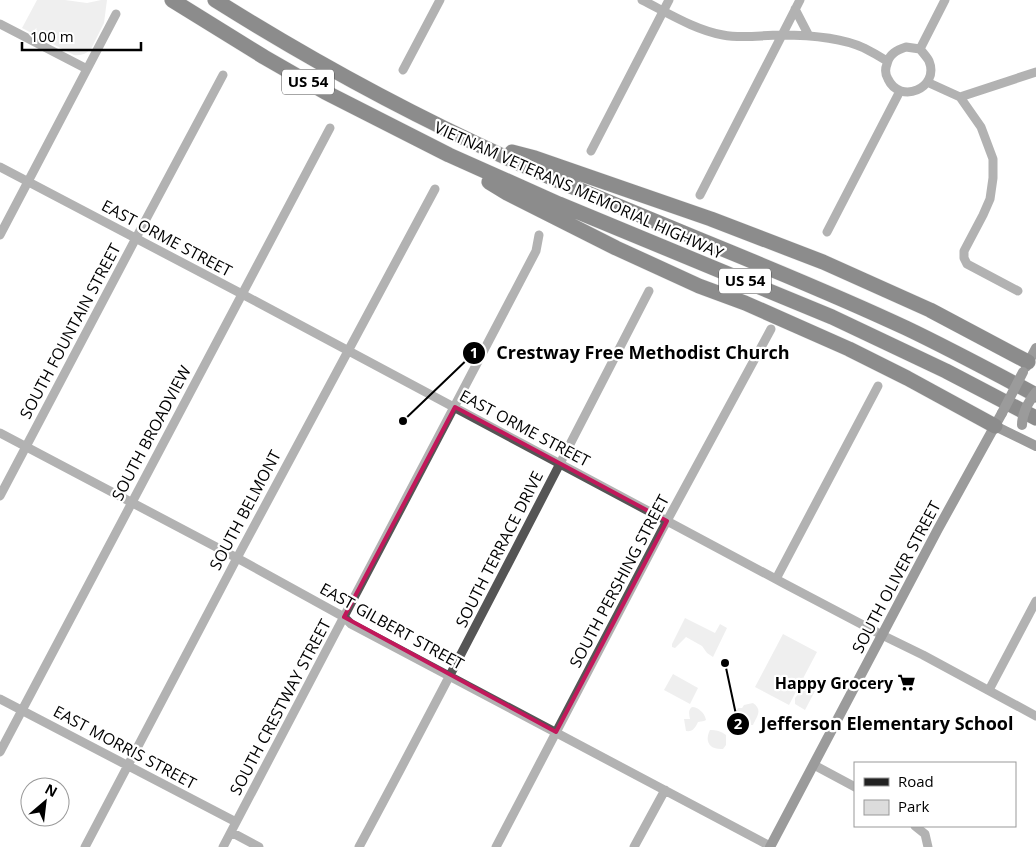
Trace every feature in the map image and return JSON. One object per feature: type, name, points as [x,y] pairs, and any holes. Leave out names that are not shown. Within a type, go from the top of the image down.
[{"type":"highway","name":"VIETNAM VETERANS MEMORIAL HIGHWAY","points":[[172,0],[316,87],[449,155],[559,204],[832,317],[946,371],[1036,418]]},
{"type":"highway","name":"VIETNAM VETERANS MEMORIAL HIGHWAY","points":[[216,0],[353,81],[469,140],[542,174],[798,280],[898,325],[1036,393]]},
{"type":"highway","points":[[469,140],[535,158],[711,219],[793,250],[909,300],[1029,367]]},
{"type":"highway","points":[[449,155],[507,193],[616,248],[699,286],[754,306],[998,419]]},
{"type":"main road","name":"SOUTH OLIVER STREET","points":[[770,847],[938,529],[998,419],[1029,367],[1036,348]]},
{"type":"main road","points":[[1035,446],[1028,438],[1022,425],[1022,417],[1024,410],[1036,393]]},
{"type":"main road","points":[[998,419],[1035,446]]},
{"type":"street","points":[[403,70],[440,0]]},
{"type":"street","points":[[642,0],[697,28],[723,35],[746,38],[782,35],[809,36],[850,43],[887,60]]},
{"type":"street","points":[[590,151],[669,0]]},
{"type":"street","points":[[700,195],[800,0]]},
{"type":"street","points":[[920,49],[945,0]]},
{"type":"street","points":[[796,9],[809,36]]},
{"type":"street","points":[[0,235],[116,14]]},
{"type":"street","points":[[0,24],[87,69]]},
{"type":"street","points":[[906,47],[920,49],[928,59],[930,66],[927,82],[916,91],[900,91],[890,83],[886,76],[887,60],[898,49],[906,47]]},
{"type":"street","points":[[960,97],[1036,72]]},
{"type":"street","name":"SOUTH FOUNTAIN STREET","points":[[0,496],[223,76]]},
{"type":"street","points":[[927,82],[960,97],[980,127],[993,159],[990,199],[964,251],[964,258],[967,264],[1018,291]]},
{"type":"street","points":[[827,232],[900,91]]},
{"type":"street","name":"SOUTH BROADVIEW","points":[[0,752],[330,128]]},
{"type":"street","name":"EAST ORME STREET","points":[[0,167],[1036,716]]},
{"type":"street","name":"SOUTH BELMONT","points":[[85,847],[237,558],[435,189]]},
{"type":"street","name":"SOUTH CRESTWAY STREET","points":[[223,847],[536,251],[539,235]]},
{"type":"street","name":"SOUTH TERRACE DRIVE","points":[[359,847],[450,676],[649,291]]},
{"type":"street","name":"SOUTH PERSHING STREET","points":[[496,847],[667,521],[771,329]]},
{"type":"street","points":[[776,579],[878,386]]},
{"type":"street","name":"EAST GILBERT STREET","points":[[0,432],[237,558],[344,617],[351,624],[770,847]]},
{"type":"street","points":[[989,690],[1036,601]]},
{"type":"street","name":"EAST MORRIS STREET","points":[[0,698],[236,822]]},
{"type":"street","points":[[814,765],[854,786]]},
{"type":"street","points":[[634,847],[665,790]]},
{"type":"street","points":[[917,827],[925,834],[928,847]]},
{"type":"street","points":[[231,832],[259,847]]},
{"type":"highlighted area","points":[[455,407],[667,521],[556,732],[344,617]]},
{"type":"green space","points":[[37,0],[65,0],[87,3],[107,0],[104,23],[91,49],[83,54],[74,55],[22,28]]},
{"type":"green space","points":[[685,618],[715,633],[720,624],[727,628],[713,657],[702,646],[686,637],[675,648],[672,647]]},
{"type":"green space","points":[[783,634],[817,652],[789,705],[755,687]]},
{"type":"green space","points":[[673,674],[698,688],[690,704],[664,690]]},
{"type":"green space","points":[[804,687],[815,691],[805,710],[795,704],[795,698]]},
{"type":"green space","points":[[753,703],[758,708],[758,711],[753,725],[742,728],[735,725],[733,723],[738,708]]},
{"type":"green space","points":[[692,707],[701,711],[706,720],[698,722],[695,728],[686,731],[684,719],[690,719],[689,711]]},
{"type":"green space","points":[[710,730],[726,735],[726,745],[723,749],[712,747],[709,744],[708,734]]},
{"type":"place","name":"Crestway Free Methodist Church","points":[[403,421]]},
{"type":"place","name":"Jefferson Elementary School","points":[[725,663]]},
{"type":"place","name":"Happy Grocery","points":[[907,683]]}]
